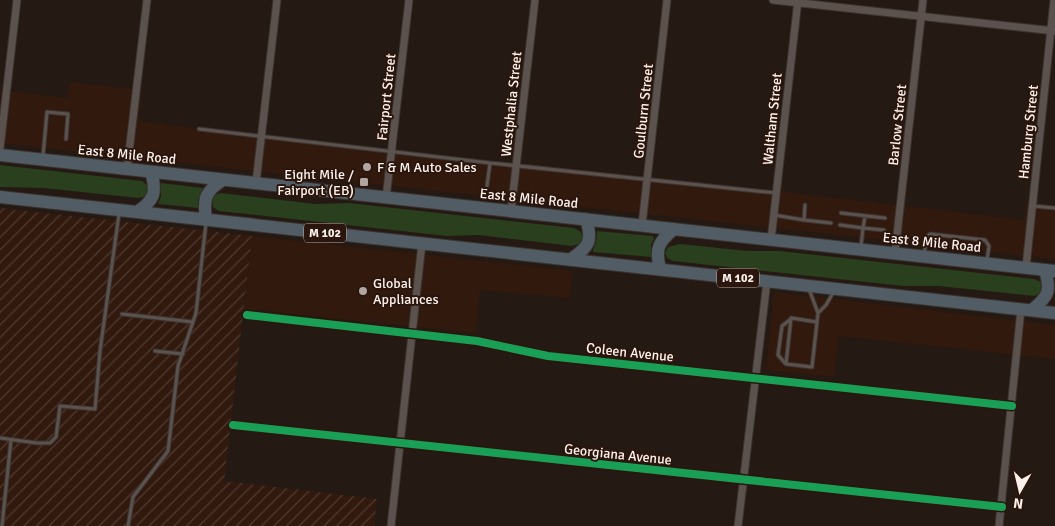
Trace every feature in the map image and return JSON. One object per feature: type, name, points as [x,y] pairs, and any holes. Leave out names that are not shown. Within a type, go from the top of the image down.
[{"type":"highway","name":"East 8 Mile Road","points":[[0,155],[1050,270]]},
{"type":"highway","points":[[137,212],[146,206],[153,195],[154,185],[151,172]]},
{"type":"highway","points":[[206,220],[206,195],[209,190],[223,180]]},
{"type":"highway","name":"M 102","points":[[0,197],[1055,313]]},
{"type":"highway","points":[[571,259],[582,251],[588,243],[589,232],[586,219]]},
{"type":"highway","points":[[660,269],[657,256],[659,246],[665,236],[674,229]]},
{"type":"highway","points":[[1027,310],[1041,303],[1048,293],[1050,270]]},
{"type":"street","points":[[0,148],[18,0]]},
{"type":"street","points":[[127,169],[147,0]]},
{"type":"street","points":[[256,183],[278,0]]},
{"type":"street","name":"Fairport Street","points":[[386,198],[409,0]]},
{"type":"street","name":"Westphalia Street","points":[[511,211],[535,0]]},
{"type":"street","name":"Goulburn Street","points":[[642,225],[667,0]]},
{"type":"street","points":[[773,0],[798,1],[1053,31]]},
{"type":"street","name":"Barlow Street","points":[[895,253],[924,0]]},
{"type":"street","name":"Hamburg Street","points":[[1026,268],[1053,31],[1054,0]]},
{"type":"street","name":"Waltham Street","points":[[771,240],[798,1]]},
{"type":"street","points":[[391,526],[422,243]]},
{"type":"street","points":[[738,526],[767,282]]},
{"type":"street","points":[[999,526],[1012,406],[1027,310]]},
{"type":"street","name":"Coleen Avenue","points":[[247,315],[477,341],[548,356],[1012,406]]},
{"type":"street","name":"Georgiana Avenue","points":[[232,425],[1002,507]]},
{"type":"lane","points":[[42,159],[47,112],[68,114],[66,139]]},
{"type":"lane","points":[[199,129],[490,163],[776,193]]},
{"type":"lane","points":[[487,186],[490,163]]},
{"type":"lane","points":[[804,220],[805,204]]},
{"type":"lane","points":[[1032,206],[1055,208]]},
{"type":"lane","points":[[0,438],[50,443],[56,437],[60,406],[95,409],[100,351],[119,210]]},
{"type":"lane","points":[[841,213],[885,218]]},
{"type":"lane","points":[[774,215],[831,223]]},
{"type":"lane","points":[[860,249],[865,216]]},
{"type":"lane","points":[[128,526],[133,497],[168,451],[178,366],[196,313],[206,220]]},
{"type":"lane","points":[[840,225],[884,230]]},
{"type":"lane","points":[[923,256],[927,237],[930,234],[985,240],[989,246],[987,263]]},
{"type":"lane","points":[[791,318],[782,326],[778,355],[786,364],[812,367],[818,313],[808,286]]},
{"type":"lane","points":[[818,313],[826,305],[836,289]]},
{"type":"lane","points":[[122,314],[193,322]]},
{"type":"lane","points":[[791,318],[817,322]]},
{"type":"lane","points":[[786,364],[791,318]]},
{"type":"lane","points":[[156,351],[182,354]]},
{"type":"lane","points":[[2,526],[12,440]]},
{"type":"shaded area","points":[[70,82],[142,90],[139,121],[267,137],[710,183],[1024,220],[1027,202],[1055,205],[1055,259],[0,143],[1,90],[67,98]]},
{"type":"shaded area","points":[[0,208],[252,236],[224,481],[377,499],[374,526],[0,526]]},
{"type":"shaded area","points":[[252,236],[573,271],[570,298],[480,290],[476,333],[244,309]]},
{"type":"shaded area","points":[[774,292],[1055,325],[1055,359],[839,336],[834,377],[766,370]]},
{"type":"green space","points":[[0,165],[142,181],[147,185],[148,192],[144,197],[138,198],[44,188],[0,187]]},
{"type":"green space","points":[[161,183],[203,188],[198,200],[198,208],[158,204],[161,196]]},
{"type":"green space","points":[[221,193],[315,204],[349,203],[574,228],[581,232],[583,239],[579,244],[572,246],[479,235],[447,236],[219,211],[213,207],[212,201],[215,195]]},
{"type":"green space","points":[[597,231],[653,236],[651,257],[593,252]]},
{"type":"green space","points":[[680,244],[748,251],[780,251],[1034,279],[1041,282],[1042,288],[1040,294],[1034,296],[939,286],[903,286],[673,261],[667,258],[665,253],[668,247]]},
{"type":"cycle path","points":[[247,315],[477,341],[548,356],[1012,406]]},
{"type":"cycle path","points":[[233,425],[1002,507]]},
{"type":"place","name":"F & M Auto Sales","points":[[367,167]]},
{"type":"place","name":"Eight Mile / Fairport (EB)","points":[[364,182]]},
{"type":"place","name":"Global Appliances","points":[[363,291]]}]
